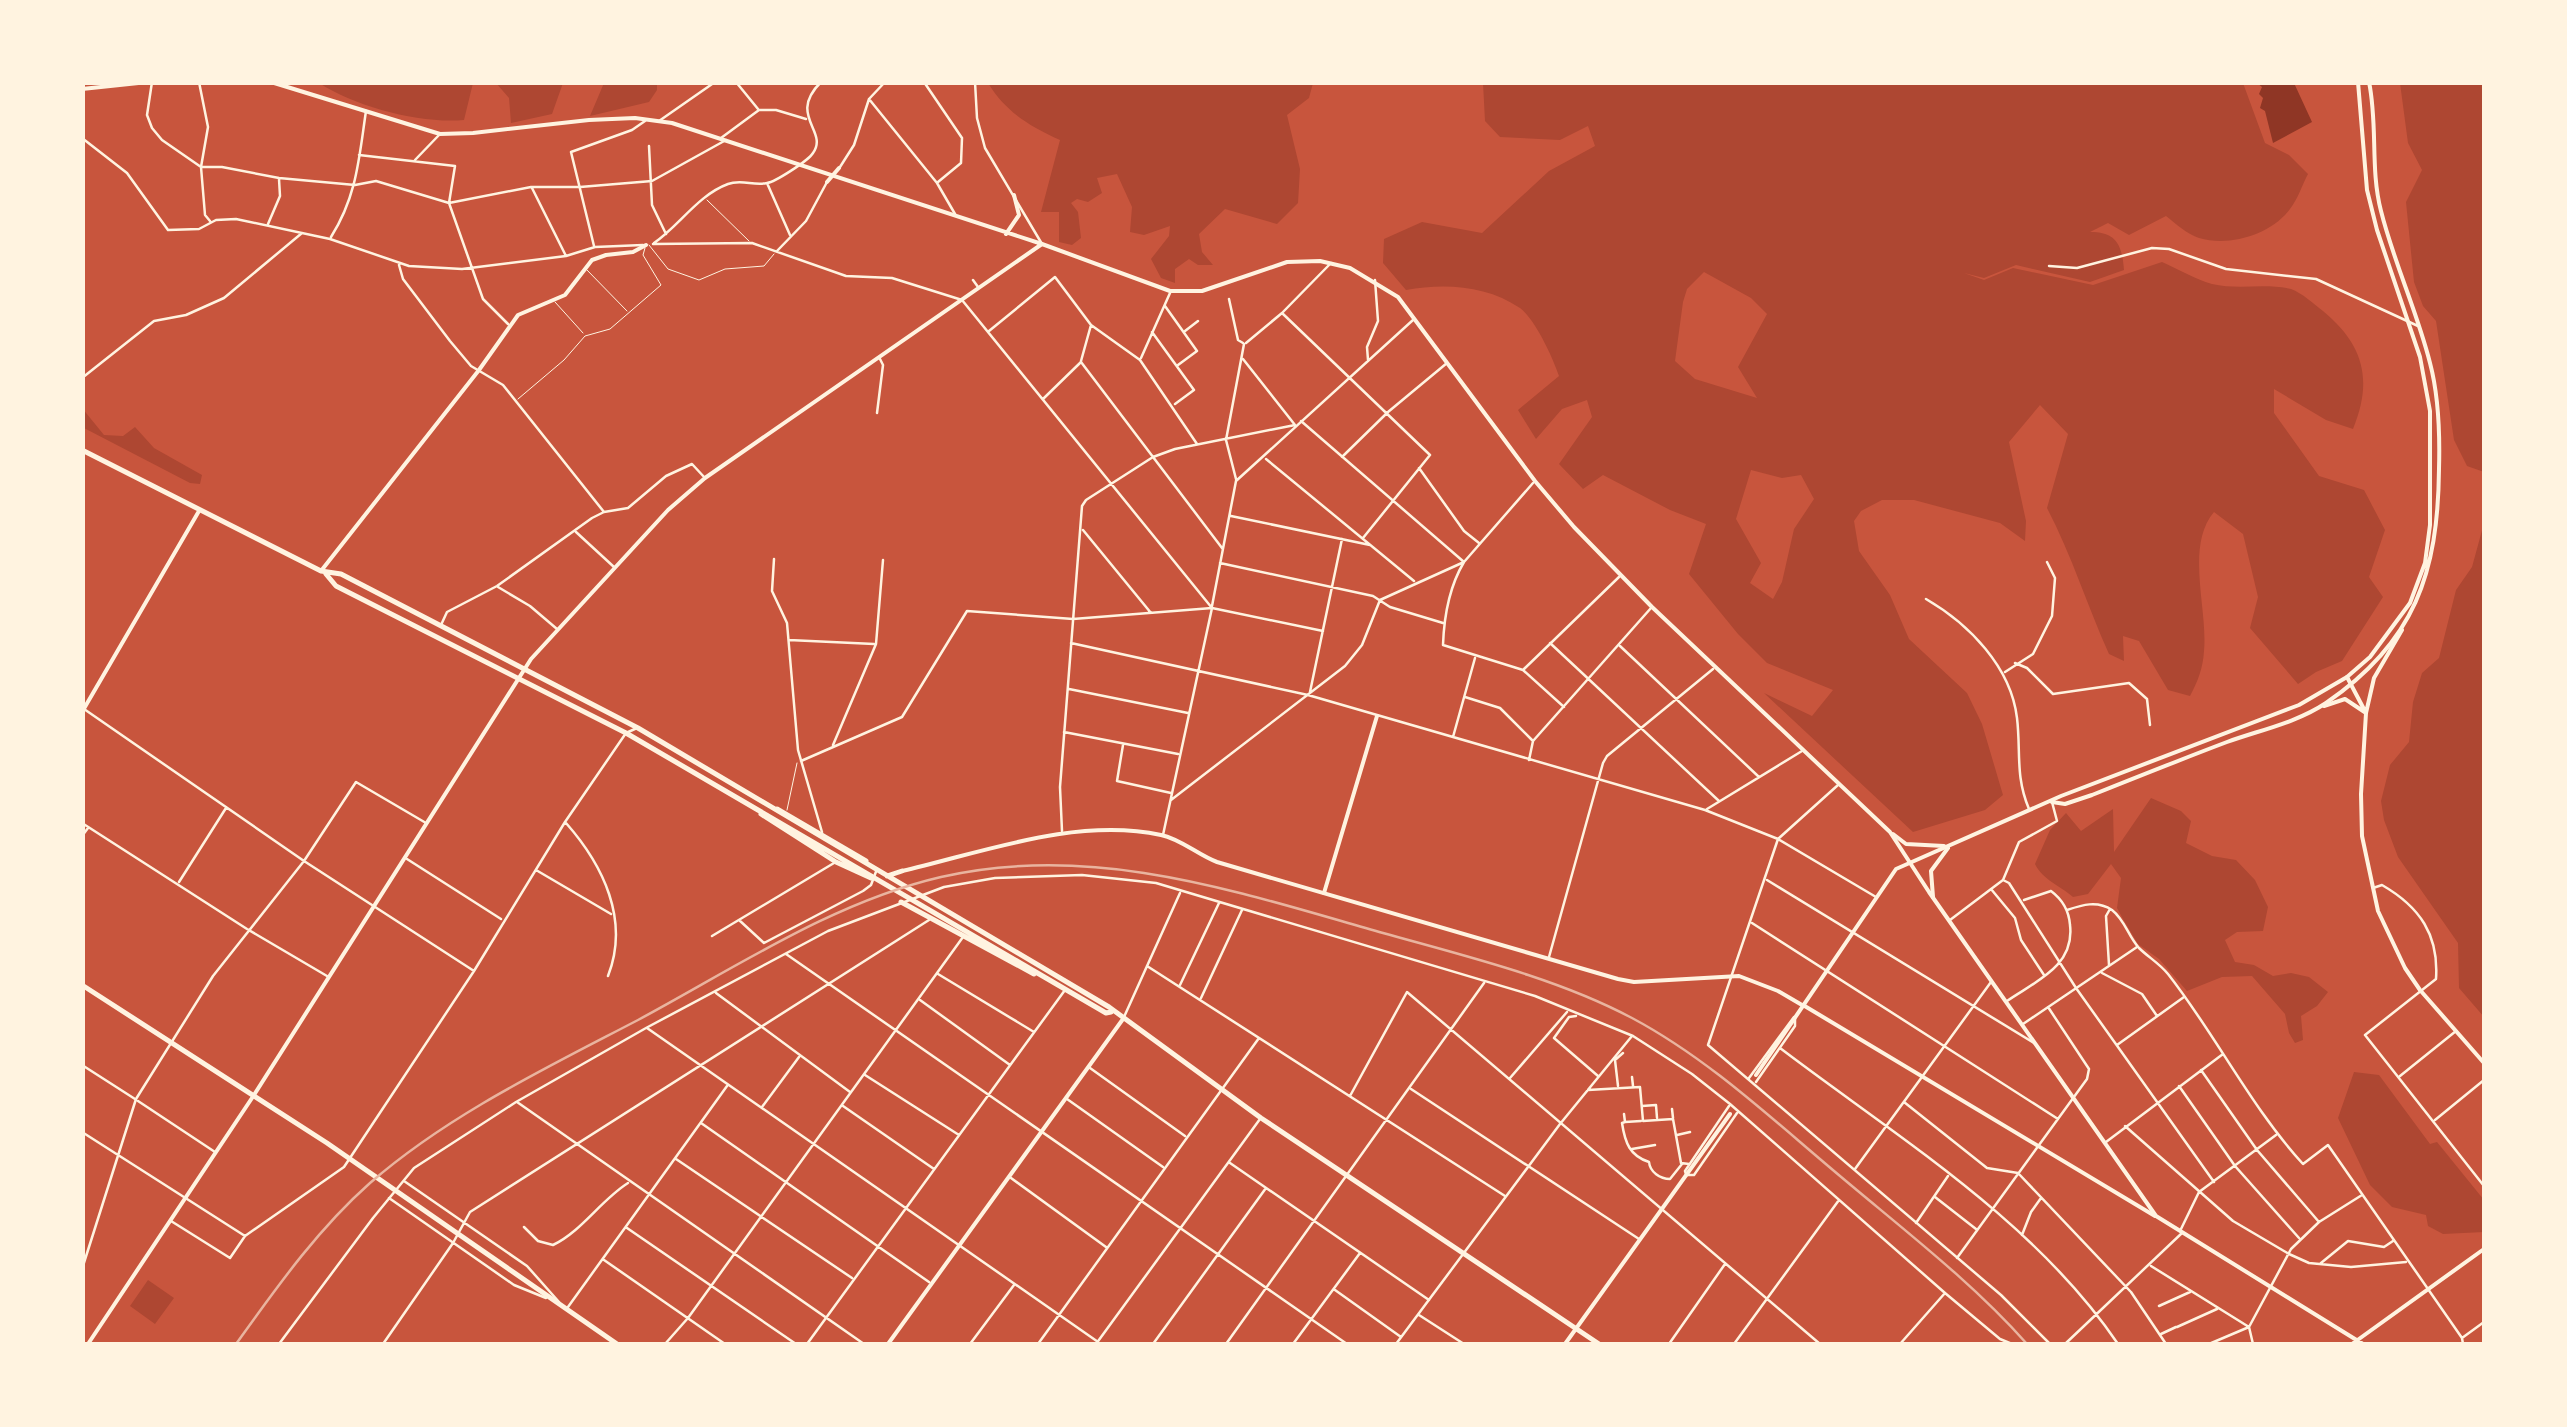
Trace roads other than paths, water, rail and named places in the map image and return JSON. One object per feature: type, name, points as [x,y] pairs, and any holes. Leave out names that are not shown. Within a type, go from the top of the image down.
[{"type":"main road","points":[[82,89],[150,82]]},
{"type":"main road","points":[[271,82],[440,134],[589,120],[658,122],[724,139],[1042,244],[1170,291],[1202,291],[1287,262],[1331,263],[1374,280],[1398,297],[1535,482],[1652,607],[1890,832],[1906,844],[1949,846]]},
{"type":"main road","points":[[1756,1074],[1896,869],[2029,810],[2284,712],[2347,677],[2389,635],[2410,603],[2425,563],[2432,475],[2430,411],[2420,357],[2367,190],[2358,82]]},
{"type":"main road","points":[[2369,82],[2375,180],[2381,211],[2432,368],[2439,417],[2438,499],[2428,572],[2420,598],[2374,678],[2366,712],[2361,813],[2366,863],[2391,942],[2420,990],[2484,1064]]},
{"type":"main road","points":[[827,182],[839,168]]},
{"type":"main road","points":[[1006,234],[1019,215],[1014,195]]},
{"type":"main road","points":[[88,1344],[254,1096],[518,678],[557,630],[676,502],[705,478],[1042,244]]},
{"type":"main road","points":[[323,572],[518,315],[555,302],[574,285],[592,260],[649,245]]},
{"type":"main road","points":[[82,450],[323,572],[341,574],[638,728],[1050,980]]},
{"type":"main road","points":[[83,710],[199,510]]},
{"type":"main road","points":[[323,572],[336,586],[626,732],[755,808],[823,834],[878,868],[902,872]]},
{"type":"main road","points":[[2311,712],[2390,648],[2402,630]]},
{"type":"main road","points":[[2347,677],[2366,712]]},
{"type":"main road","points":[[2052,802],[2065,804],[2092,795],[2344,699],[2366,712]]},
{"type":"main road","points":[[1324,893],[1377,716]]},
{"type":"main road","points":[[755,808],[768,821],[836,862],[875,879],[1033,836],[1163,836],[1198,856],[1634,982],[1730,974],[1778,991],[1803,1005],[2362,1343]]},
{"type":"main road","points":[[1890,832],[2156,1216]]},
{"type":"main road","points":[[1932,897],[1931,871],[1949,846]]},
{"type":"main road","points":[[918,896],[1035,960],[1261,1118],[1599,1344]]},
{"type":"main road","points":[[901,902],[1106,1013],[1111,1012]]},
{"type":"main road","points":[[1025,962],[1049,972]]},
{"type":"main road","points":[[82,985],[327,1143],[617,1344]]},
{"type":"main road","points":[[888,1344],[1123,1019]]},
{"type":"main road","points":[[1565,1344],[1730,1114]]},
{"type":"main road","points":[[2352,1344],[2362,1343],[2484,1249]]},
{"type":"street","points":[[150,82],[147,115],[152,128],[162,140],[201,167],[355,184],[376,180],[449,203],[531,187],[652,181],[724,139],[758,110],[776,110],[807,119]]},
{"type":"street","points":[[199,82],[208,127],[201,167],[210,223]]},
{"type":"street","points":[[658,122],[716,82]]},
{"type":"street","points":[[736,82],[758,110]]},
{"type":"street","points":[[649,245],[729,183],[767,184],[812,156],[818,144],[807,119],[810,98],[821,82]]},
{"type":"street","points":[[839,168],[854,145],[870,100],[885,82]]},
{"type":"street","points":[[924,82],[962,138],[961,163],[936,184]]},
{"type":"street","points":[[974,82],[985,148],[1042,244]]},
{"type":"street","points":[[870,100],[936,184],[956,218]]},
{"type":"street","points":[[330,239],[348,212],[366,110]]},
{"type":"street","points":[[595,247],[571,152],[632,130],[647,120]]},
{"type":"street","points":[[414,162],[440,134]]},
{"type":"street","points":[[82,138],[127,173],[168,230],[199,229],[236,219],[330,239],[399,263],[471,267],[566,256],[595,247],[752,244],[846,276],[892,278],[962,300],[1212,608]]},
{"type":"street","points":[[649,146],[652,205],[666,235]]},
{"type":"street","points":[[359,155],[455,166],[449,203],[471,267],[483,299],[510,325]]},
{"type":"street","points":[[268,225],[280,196],[279,178]]},
{"type":"street","points":[[776,252],[806,221],[827,182]]},
{"type":"street","points":[[767,184],[791,236]]},
{"type":"street","points":[[531,187],[566,256]]},
{"type":"street","points":[[82,378],[154,321],[186,314],[224,298],[303,232]]},
{"type":"street","points":[[2049,266],[2089,266],[2152,248],[2169,249],[2226,270],[2316,279],[2420,326]]},
{"type":"street","points":[[399,263],[402,279],[418,302],[471,366],[503,385],[604,512]]},
{"type":"street","points":[[1163,836],[1236,480],[1226,440],[1244,344],[1282,313],[1331,263]]},
{"type":"street","points":[[988,332],[1055,277],[1091,325],[1140,360],[1198,444]]},
{"type":"street","points":[[973,280],[979,288]]},
{"type":"street","points":[[1368,362],[1367,347],[1378,321],[1374,280]]},
{"type":"street","points":[[1140,360],[1170,291]]},
{"type":"street","points":[[1230,299],[1238,340],[1244,344]]},
{"type":"street","points":[[1166,306],[1197,351],[1176,366]]},
{"type":"street","points":[[1282,313],[1430,455],[1364,538]]},
{"type":"street","points":[[1062,833],[1060,787],[1080,527],[1086,500],[1153,458],[1301,422],[1415,319]]},
{"type":"street","points":[[1184,332],[1198,321]]},
{"type":"street","points":[[1042,400],[1081,362],[1091,325]]},
{"type":"street","points":[[1152,332],[1194,390],[1174,405]]},
{"type":"street","points":[[877,413],[883,366],[879,357]]},
{"type":"street","points":[[1243,359],[1295,425]]},
{"type":"street","points":[[1081,362],[1222,548]]},
{"type":"street","points":[[1341,458],[1447,363]]},
{"type":"street","points":[[1301,422],[1464,562]]},
{"type":"street","points":[[1236,480],[1295,425]]},
{"type":"street","points":[[1264,457],[1416,582]]},
{"type":"street","points":[[440,626],[447,612],[497,586],[604,512],[628,508],[666,476],[692,464],[705,478]]},
{"type":"street","points":[[1418,467],[1464,531],[1480,544]]},
{"type":"street","points":[[1535,482],[1455,577],[1444,624],[1444,646],[1523,670],[1564,707]]},
{"type":"street","points":[[1230,516],[1372,545]]},
{"type":"street","points":[[1080,527],[1152,614]]},
{"type":"street","points":[[574,531],[614,568]]},
{"type":"street","points":[[1309,695],[1342,539]]},
{"type":"street","points":[[774,559],[772,592],[787,623],[801,761],[823,834]]},
{"type":"street","points":[[833,746],[876,644],[883,560]]},
{"type":"street","points":[[1170,800],[1309,695],[1356,654],[1380,600],[1464,562]]},
{"type":"street","points":[[2004,673],[2033,654],[2052,616],[2055,578],[2047,562]]},
{"type":"street","points":[[1219,563],[1380,600],[1390,607],[1444,624]]},
{"type":"street","points":[[1523,670],[1621,575]]},
{"type":"street","points":[[497,586],[530,606],[557,630]]},
{"type":"street","points":[[1926,599],[1954,616],[2004,673],[2013,692],[2018,720],[2018,781],[2029,810]]},
{"type":"street","points":[[1528,761],[1533,741],[1652,607]]},
{"type":"street","points":[[801,761],[902,717],[966,612],[1073,619],[1212,608],[1323,631]]},
{"type":"street","points":[[789,640],[876,644]]},
{"type":"street","points":[[1550,643],[1719,801]]},
{"type":"street","points":[[1071,644],[1309,695],[1704,810],[1778,839],[1876,897]]},
{"type":"street","points":[[1619,645],[1759,777]]},
{"type":"street","points":[[1453,739],[1476,657]]},
{"type":"street","points":[[2015,663],[2027,668],[2054,694],[2128,684],[2147,699],[2150,725]]},
{"type":"street","points":[[1548,958],[1597,777],[1608,756],[1715,667]]},
{"type":"street","points":[[1068,688],[1188,712]]},
{"type":"street","points":[[1464,697],[1500,708],[1533,741]]},
{"type":"street","points":[[83,710],[374,908],[474,971]]},
{"type":"street","points":[[170,1220],[230,1258],[245,1236],[344,1167],[474,971],[565,822],[626,732],[638,728]]},
{"type":"street","points":[[1064,732],[1180,754]]},
{"type":"street","points":[[1124,744],[1117,781],[1172,793]]},
{"type":"street","points":[[1704,810],[1804,750]]},
{"type":"street","points":[[82,1269],[136,1099],[213,976],[304,861],[356,782],[428,824]]},
{"type":"street","points":[[1839,784],[1778,839],[1708,1045],[2012,1306],[2050,1344]]},
{"type":"street","points":[[1949,921],[2002,880],[2018,842],[2057,821],[2052,802]]},
{"type":"street","points":[[178,883],[227,807]]},
{"type":"street","points":[[565,822],[599,867],[609,890],[616,940],[608,976]]},
{"type":"street","points":[[82,823],[247,929],[330,977]]},
{"type":"street","points":[[82,836],[89,827]]},
{"type":"street","points":[[406,858],[502,920]]},
{"type":"street","points":[[712,936],[836,862]]},
{"type":"street","points":[[739,920],[764,943],[863,891],[875,879],[878,868]]},
{"type":"street","points":[[535,870],[614,915]]},
{"type":"street","points":[[280,1344],[403,1180],[436,1152],[516,1102],[828,931],[944,887],[1037,875],[1114,877],[1181,891],[1535,996],[1633,1036],[1730,1104],[1944,1294],[2000,1340],[2012,1344]]},
{"type":"street","points":[[1764,878],[2035,1043]]},
{"type":"street","points":[[2002,880],[2009,882],[2060,965],[2214,1182]]},
{"type":"street","points":[[2372,888],[2382,885],[2408,904],[2435,942],[2436,978],[2366,1035],[2484,1184]]},
{"type":"street","points":[[1991,888],[2014,918],[2021,940],[2044,976]]},
{"type":"street","points":[[2006,1002],[2060,965],[2068,954],[2071,939],[2067,910],[2052,890],[2021,901]]},
{"type":"street","points":[[1123,1019],[1181,891]]},
{"type":"street","points":[[1180,986],[1219,903]]},
{"type":"street","points":[[2067,910],[2087,904],[2110,909],[2123,922],[2138,946],[2161,966],[2185,996],[2276,1135],[2303,1164],[2328,1145],[2464,1344]]},
{"type":"street","points":[[1200,1000],[1242,909]]},
{"type":"street","points":[[2110,909],[2106,916],[2110,966]]},
{"type":"street","points":[[382,1344],[470,1212],[932,918]]},
{"type":"street","points":[[1750,921],[2058,1119]]},
{"type":"street","points":[[665,1344],[688,1318],[964,936]]},
{"type":"street","points":[[2022,1025],[2138,946]]},
{"type":"street","points":[[786,954],[1347,1344]]},
{"type":"street","points":[[1147,966],[1504,1196]]},
{"type":"street","points":[[2101,972],[2142,994],[2158,1016]]},
{"type":"street","points":[[937,973],[1034,1032]]},
{"type":"street","points":[[1226,1344],[1485,982]]},
{"type":"street","points":[[1854,1171],[1992,982]]},
{"type":"street","points":[[807,1344],[1065,989]]},
{"type":"street","points":[[714,992],[850,1092]]},
{"type":"street","points":[[1350,1096],[1407,992],[1820,1344]]},
{"type":"street","points":[[2117,1045],[2185,996]]},
{"type":"street","points":[[918,1000],[1010,1065]]},
{"type":"street","points":[[1956,1260],[2087,1080],[2090,1069],[2048,1008]]},
{"type":"street","points":[[1508,1080],[1568,1011]]},
{"type":"street","points":[[1576,1016],[1569,1017],[1554,1038],[1599,1077]]},
{"type":"street","points":[[1748,1078],[1796,1016]]},
{"type":"street","points":[[1755,1084],[1795,1026],[1796,1016]]},
{"type":"street","points":[[646,1028],[1098,1344],[1261,1118]]},
{"type":"street","points":[[2399,1077],[2456,1032]]},
{"type":"street","points":[[1396,1344],[1504,1196],[1633,1036]]},
{"type":"street","points":[[1038,1344],[1259,1038]]},
{"type":"street","points":[[1780,1048],[1993,1208],[2097,1313],[2118,1344]]},
{"type":"street","points":[[1618,1088],[1615,1060],[1623,1053]]},
{"type":"street","points":[[2104,1143],[2223,1054]]},
{"type":"street","points":[[761,1108],[800,1056]]},
{"type":"street","points":[[82,1065],[216,1153]]},
{"type":"street","points":[[1089,1067],[1187,1138]]},
{"type":"street","points":[[2201,1070],[2257,1150],[2319,1222]]},
{"type":"street","points":[[864,1074],[958,1135]]},
{"type":"street","points":[[1632,1076],[1633,1087]]},
{"type":"street","points":[[2434,1121],[2484,1080]]},
{"type":"street","points":[[564,1306],[603,1260],[728,1085]]},
{"type":"street","points":[[1588,1090],[1640,1086],[1643,1120]]},
{"type":"street","points":[[2179,1086],[2235,1166],[2300,1240]]},
{"type":"street","points":[[1410,1088],[1640,1240]]},
{"type":"street","points":[[1066,1098],[1165,1168]]},
{"type":"street","points":[[516,1102],[864,1344]]},
{"type":"street","points":[[1904,1102],[1986,1168],[2018,1174],[2127,1285],[2166,1344]]},
{"type":"street","points":[[1730,1104],[1684,1170],[1686,1176],[1694,1175],[1736,1110]]},
{"type":"street","points":[[842,1105],[934,1169]]},
{"type":"street","points":[[1642,1106],[1656,1105],[1657,1120]]},
{"type":"street","points":[[1672,1109],[1681,1163],[1688,1165]]},
{"type":"street","points":[[1624,1114],[1626,1146],[1649,1162],[1653,1172],[1664,1179],[1675,1176],[1680,1164],[1688,1165]]},
{"type":"street","points":[[1625,1122],[1673,1119]]},
{"type":"street","points":[[701,1123],[932,1284]]},
{"type":"street","points":[[2125,1126],[2233,1222],[2289,1254],[2310,1263],[2351,1267],[2406,1262]]},
{"type":"street","points":[[82,1132],[245,1236]]},
{"type":"street","points":[[1676,1135],[1690,1132]]},
{"type":"street","points":[[1617,1134],[1624,1139]]},
{"type":"street","points":[[2065,1344],[2182,1231],[2199,1192],[2276,1135]]},
{"type":"street","points":[[1632,1150],[1634,1146],[1655,1145]]},
{"type":"street","points":[[675,1159],[854,1280]]},
{"type":"street","points":[[1229,1162],[1429,1300]]},
{"type":"street","points":[[1915,1224],[1948,1175]]},
{"type":"street","points":[[1009,1177],[1107,1248]]},
{"type":"street","points":[[403,1180],[527,1266],[564,1306]]},
{"type":"street","points":[[524,1228],[538,1241],[553,1245],[630,1182]]},
{"type":"street","points":[[1153,1344],[1266,1188]]},
{"type":"street","points":[[2252,1344],[2249,1327],[2289,1254],[2319,1222],[2363,1195]]},
{"type":"street","points":[[1934,1197],[1977,1230]]},
{"type":"street","points":[[388,1198],[514,1285],[564,1306]]},
{"type":"street","points":[[2022,1236],[2031,1212],[2042,1198]]},
{"type":"street","points":[[1734,1344],[1839,1199]]},
{"type":"street","points":[[626,1228],[796,1344]]},
{"type":"street","points":[[2320,1264],[2348,1242],[2384,1248],[2393,1241]]},
{"type":"street","points":[[1293,1344],[1361,1253]]},
{"type":"street","points":[[603,1260],[725,1344]]},
{"type":"street","points":[[1669,1344],[1726,1263]]},
{"type":"street","points":[[2148,1265],[2249,1327]]},
{"type":"street","points":[[970,1344],[1014,1284]]},
{"type":"street","points":[[1334,1290],[1401,1337]]},
{"type":"street","points":[[2160,1306],[2192,1292]]},
{"type":"street","points":[[1900,1344],[1944,1294]]},
{"type":"street","points":[[2160,1334],[2218,1308]]},
{"type":"street","points":[[1418,1314],[1464,1344]]},
{"type":"street","points":[[2462,1338],[2484,1322]]},
{"type":"street","points":[[2209,1344],[2249,1327]]},
{"type":"street","points":[[2074,1335],[2080,1344]]},
{"type":"street","points":[[1995,1344],[2000,1340]]},
{"type":"lane","points":[[706,198],[752,244]]},
{"type":"lane","points":[[516,401],[564,360],[585,336],[610,329],[661,285],[642,256],[649,245],[668,269],[700,280],[725,269],[764,266],[776,252]]},
{"type":"lane","points":[[585,268],[629,313]]},
{"type":"lane","points":[[555,302],[585,336]]},
{"type":"lane","points":[[786,819],[795,765],[801,761]]},
{"type":"railway","points":[[236,1344],[298,1260],[351,1201],[400,1158],[499,1094],[785,938],[862,903],[941,877],[1054,865],[1165,876],[1274,902],[1510,969],[1573,991],[1632,1018],[1688,1052],[1765,1112],[1961,1278],[2027,1344]]}]
